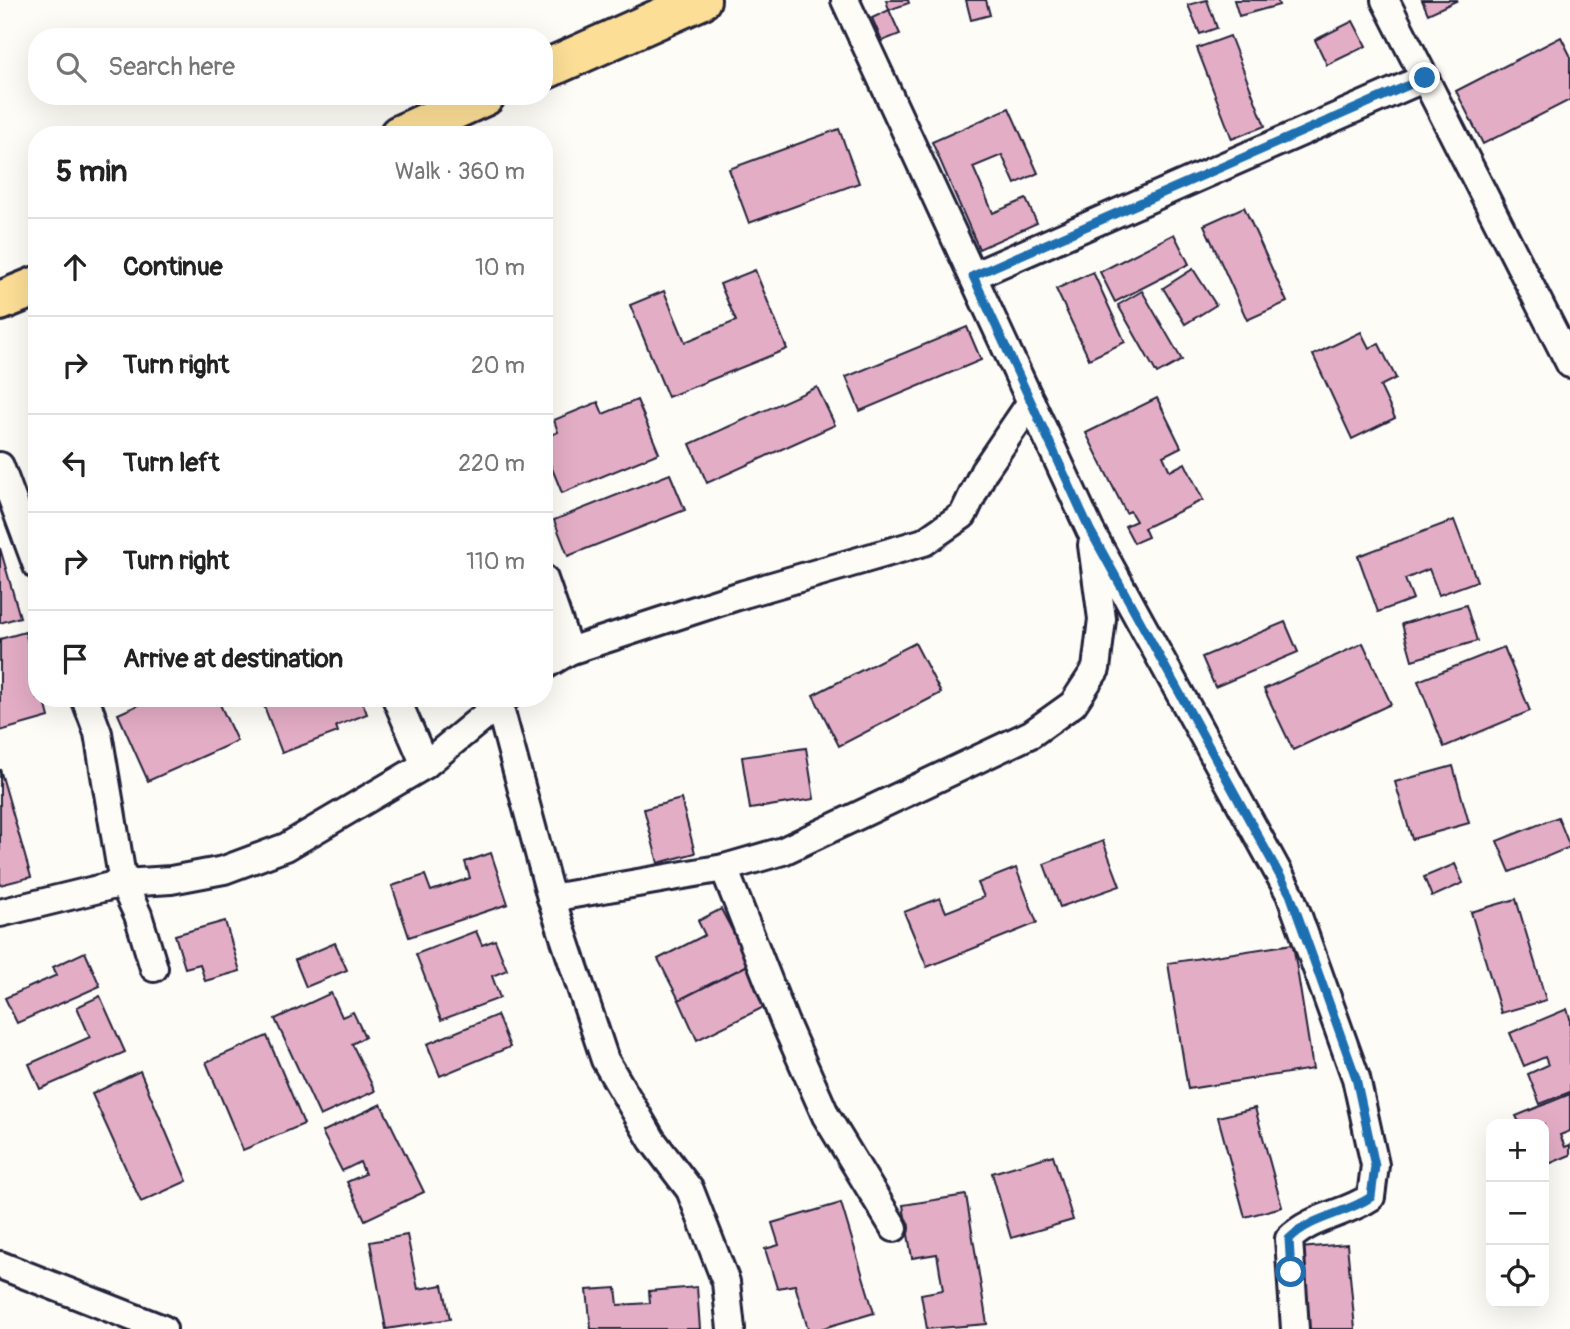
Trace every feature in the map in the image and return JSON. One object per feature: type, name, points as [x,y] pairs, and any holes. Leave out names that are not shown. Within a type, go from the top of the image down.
[{"type":"main road","points":[[553,66],[701,0]]},
{"type":"main road","points":[[419,126],[465,105]]},
{"type":"main road","points":[[0,301],[28,290]]},
{"type":"street","points":[[845,0],[1090,530],[1290,894],[1356,1078],[1375,1166],[1371,1197],[1356,1207],[1304,1224],[1289,1239],[1295,1329]]},
{"type":"street","points":[[1385,0],[1570,364]]},
{"type":"street","points":[[973,276],[1425,78]]},
{"type":"street","points":[[553,661],[569,651],[744,594],[924,542],[963,515],[984,471],[1031,402]]},
{"type":"street","points":[[0,466],[28,542]]},
{"type":"street","points":[[551,898],[724,868],[783,851],[1031,734],[1073,704],[1096,669],[1101,618],[1090,530]]},
{"type":"street","points":[[553,605],[569,651]]},
{"type":"street","points":[[88,707],[98,733],[123,883],[138,915],[154,968]]},
{"type":"street","points":[[400,707],[425,765]]},
{"type":"street","points":[[0,913],[123,883],[171,880],[224,870],[286,847],[425,765],[496,707]]},
{"type":"street","points":[[504,707],[551,898],[605,1060],[652,1140],[690,1190],[726,1282],[731,1329]]},
{"type":"street","points":[[724,868],[785,1023],[826,1116],[894,1228]]},
{"type":"street","points":[[0,1265],[163,1329]]},
{"type":"building","points":[[886,0],[908,0],[909,3],[889,10]]},
{"type":"building","points":[[966,0],[986,0],[990,15],[971,20]]},
{"type":"building","points":[[1207,0],[1217,28],[1200,34],[1188,5]]},
{"type":"building","points":[[1234,0],[1277,0],[1279,5],[1239,16]]},
{"type":"building","points":[[1422,0],[1458,0],[1428,14]]},
{"type":"building","points":[[889,10],[900,34],[882,41],[872,18]]},
{"type":"building","points":[[1353,21],[1366,46],[1327,65],[1315,40]]},
{"type":"building","points":[[1230,36],[1265,126],[1232,139],[1197,48]]},
{"type":"building","points":[[1561,37],[1570,55],[1570,100],[1483,144],[1456,91]]},
{"type":"building","points":[[1009,108],[1038,173],[1015,184],[1002,155],[973,167],[993,213],[1026,199],[1037,223],[979,249],[932,142]]},
{"type":"building","points":[[839,129],[859,183],[749,223],[729,169]]},
{"type":"building","points":[[1244,207],[1287,302],[1247,320],[1204,225]]},
{"type":"building","points":[[1174,234],[1189,264],[1115,302],[1100,272]]},
{"type":"building","points":[[1193,269],[1216,305],[1185,324],[1163,288]]},
{"type":"building","points":[[755,270],[787,349],[668,397],[630,305],[664,291],[685,342],[736,321],[720,284]]},
{"type":"building","points":[[1093,272],[1125,342],[1089,359],[1056,289]]},
{"type":"building","points":[[1142,291],[1182,360],[1157,374],[1118,305]]},
{"type":"building","points":[[967,327],[981,360],[860,411],[846,377]]},
{"type":"building","points":[[1361,332],[1369,348],[1379,344],[1396,378],[1380,386],[1395,418],[1352,439],[1313,355]]},
{"type":"building","points":[[817,387],[835,425],[707,483],[690,444]]},
{"type":"building","points":[[1157,398],[1181,447],[1163,456],[1170,471],[1185,463],[1203,500],[1144,528],[1148,537],[1134,543],[1125,526],[1136,521],[1130,511],[1126,513],[1086,433]]},
{"type":"building","points":[[637,400],[659,453],[562,493],[553,471],[553,434],[558,432],[554,420],[598,402],[603,414]]},
{"type":"building","points":[[670,474],[685,510],[568,556],[554,520]]},
{"type":"building","points":[[1454,520],[1477,581],[1439,595],[1429,569],[1405,579],[1413,599],[1378,612],[1358,556]]},
{"type":"building","points":[[0,548],[20,617],[0,623]]},
{"type":"building","points":[[1466,605],[1477,641],[1412,660],[1402,624]]},
{"type":"building","points":[[1285,622],[1298,652],[1215,687],[1202,657]]},
{"type":"building","points":[[25,632],[28,642],[28,707],[46,707],[49,717],[0,731],[0,639]]},
{"type":"building","points":[[915,643],[941,693],[839,746],[813,695]]},
{"type":"building","points":[[1363,643],[1391,704],[1293,750],[1264,689]]},
{"type":"building","points":[[1504,647],[1530,711],[1444,747],[1418,681]]},
{"type":"building","points":[[134,707],[221,707],[237,741],[148,781],[118,714]]},
{"type":"building","points":[[264,707],[364,707],[367,714],[336,726],[338,732],[282,753]]},
{"type":"building","points":[[806,748],[814,799],[750,809],[742,757]]},
{"type":"building","points":[[1453,766],[1469,823],[1412,839],[1395,782]]},
{"type":"building","points":[[0,769],[31,877],[0,885]]},
{"type":"building","points":[[681,799],[695,853],[658,863],[644,809]]},
{"type":"building","points":[[1558,817],[1570,847],[1510,872],[1497,841]]},
{"type":"building","points":[[1103,841],[1120,886],[1060,907],[1044,864]]},
{"type":"building","points":[[491,853],[508,904],[409,937],[392,886],[425,875],[431,891],[470,878],[465,862]]},
{"type":"building","points":[[1455,864],[1463,883],[1432,897],[1424,877]]},
{"type":"building","points":[[1016,868],[1037,923],[927,967],[904,912],[940,898],[946,912],[984,897],[978,883]]},
{"type":"building","points":[[1516,899],[1546,1000],[1501,1013],[1471,912]]},
{"type":"building","points":[[721,909],[750,964],[679,1000],[658,959],[705,935],[698,921]]},
{"type":"building","points":[[225,921],[240,971],[205,981],[200,964],[185,968],[175,935]]},
{"type":"building","points":[[476,931],[482,945],[495,940],[507,970],[492,976],[500,998],[441,1020],[416,954]]},
{"type":"building","points":[[335,943],[347,970],[306,987],[295,960]]},
{"type":"building","points":[[1293,944],[1313,1069],[1188,1089],[1168,963]]},
{"type":"building","points":[[85,952],[100,986],[17,1023],[5,998],[57,975],[53,967]]},
{"type":"building","points":[[750,964],[770,1004],[697,1040],[679,1000]]},
{"type":"building","points":[[331,993],[342,1017],[353,1012],[365,1037],[352,1044],[375,1091],[320,1116],[275,1019]]},
{"type":"building","points":[[100,996],[125,1052],[40,1089],[29,1064],[90,1037],[77,1007]]},
{"type":"building","points":[[1567,1009],[1570,1018],[1570,1092],[1540,1104],[1528,1074],[1548,1065],[1545,1057],[1524,1066],[1510,1033]]},
{"type":"building","points":[[497,1015],[510,1047],[440,1076],[427,1044]]},
{"type":"building","points":[[267,1036],[304,1124],[243,1150],[206,1062]]},
{"type":"building","points":[[140,1071],[187,1181],[141,1202],[92,1094]]},
{"type":"building","points":[[1570,1094],[1570,1131],[1560,1135],[1565,1147],[1570,1145],[1570,1155],[1549,1164],[1549,1119],[1518,1119],[1516,1116]]},
{"type":"building","points":[[381,1104],[424,1192],[365,1220],[347,1182],[365,1174],[360,1162],[342,1171],[322,1132]]},
{"type":"building","points":[[1255,1108],[1282,1207],[1245,1217],[1218,1117]]},
{"type":"building","points":[[1053,1155],[1073,1220],[1011,1238],[992,1173]]},
{"type":"building","points":[[966,1195],[987,1324],[927,1329],[921,1294],[943,1290],[937,1254],[912,1258],[903,1205]]},
{"type":"building","points":[[841,1203],[874,1313],[820,1329],[808,1329],[795,1285],[777,1288],[765,1249],[779,1245],[772,1223]]},
{"type":"building","points":[[407,1235],[418,1289],[443,1285],[450,1319],[386,1329],[370,1242]]},
{"type":"building","points":[[1347,1244],[1355,1329],[1307,1329],[1300,1248]]},
{"type":"building","points":[[697,1287],[700,1329],[591,1329],[587,1290],[616,1288],[618,1305],[650,1303],[649,1291]]},
{"type":"route","points":[[1291,1272],[1289,1239],[1304,1224],[1356,1207],[1371,1197],[1375,1166],[1356,1078],[1290,894],[1090,530],[973,276],[1425,78]]}]
